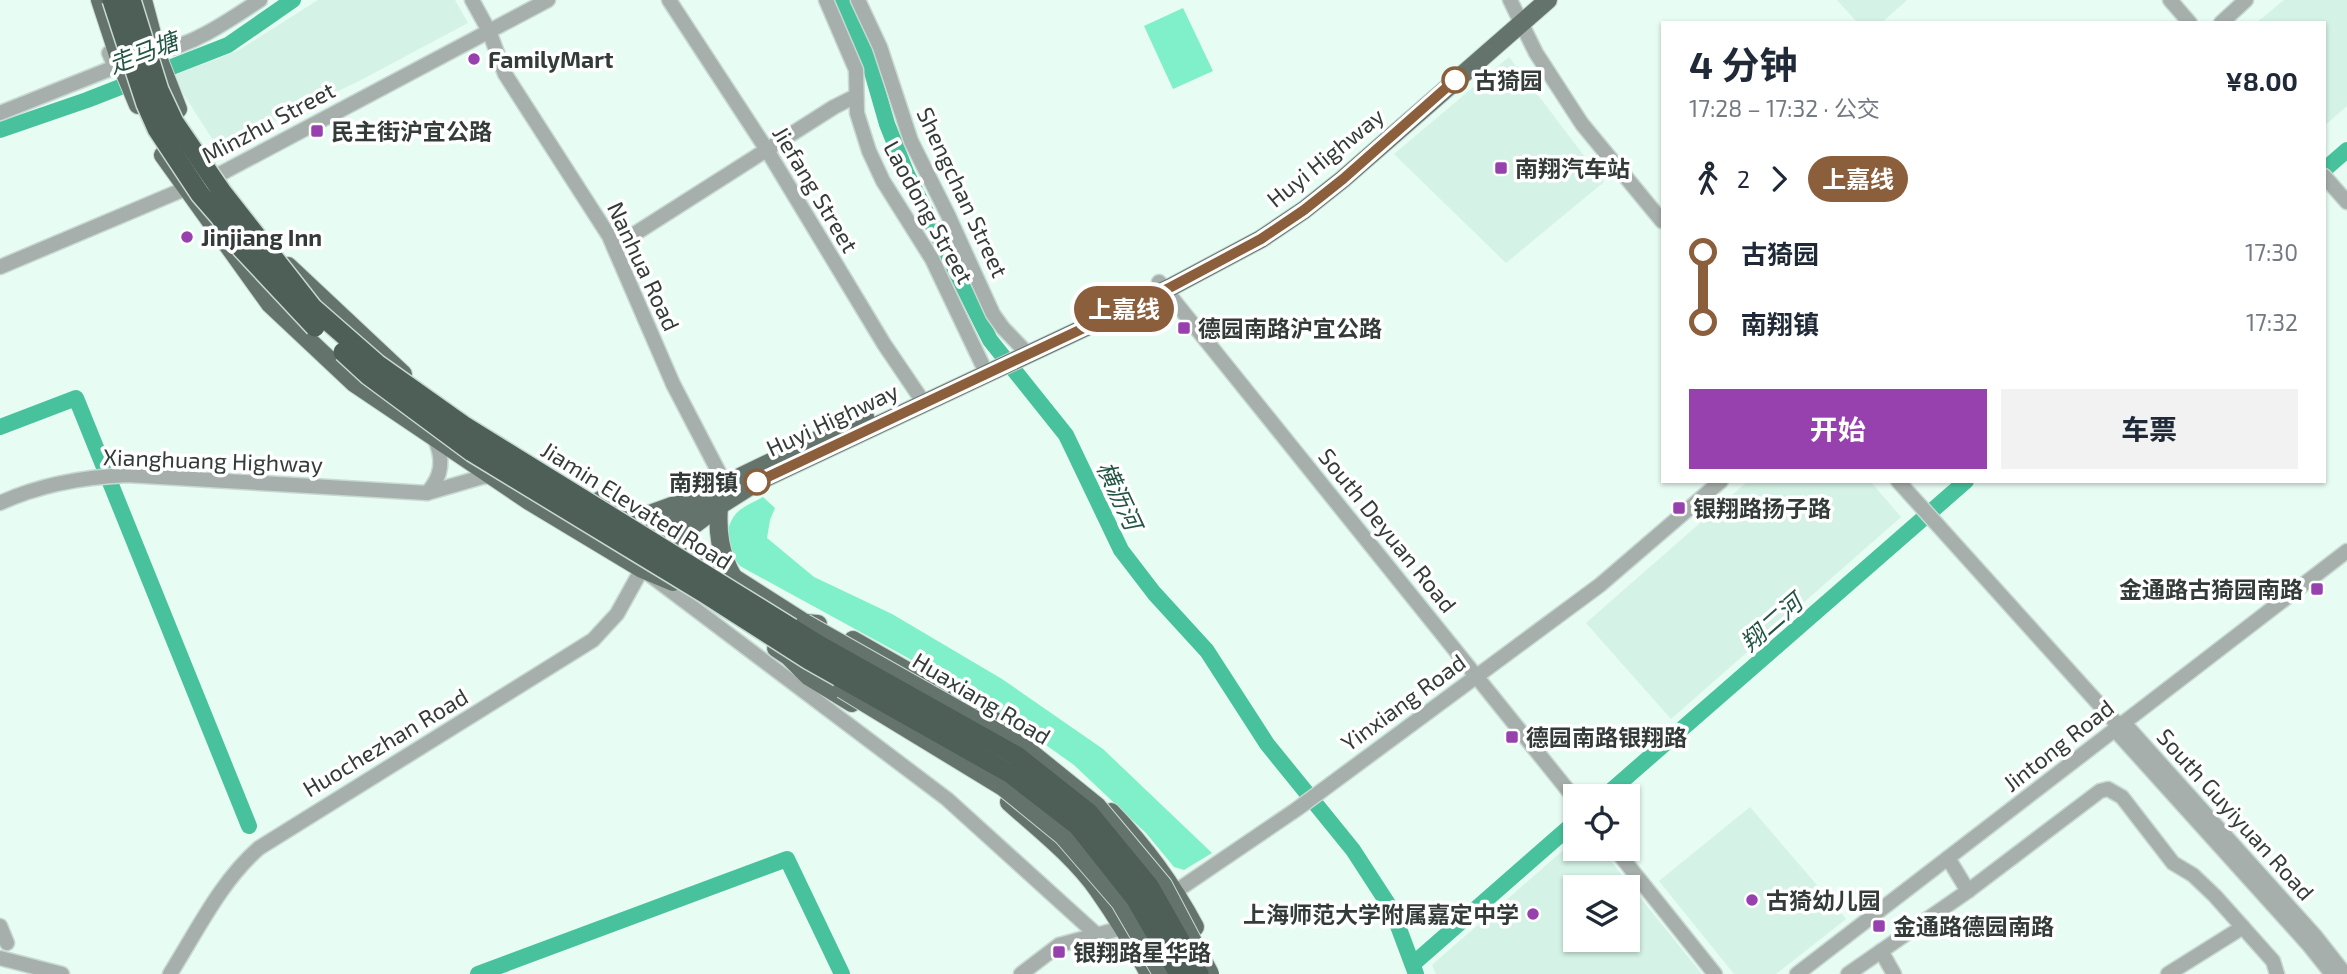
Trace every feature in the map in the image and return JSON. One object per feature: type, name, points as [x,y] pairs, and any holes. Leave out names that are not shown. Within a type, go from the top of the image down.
[{"type":"highway","name":"Jiamin Elevated Road","points":[[112,0],[157,129],[200,194],[242,249],[301,314],[369,375],[472,452],[821,667],[1012,774],[1078,826],[1135,898],[1179,974]]},
{"type":"highway","name":"Jiamin Elevated Road","points":[[131,0],[159,90],[174,122],[222,192],[313,308],[377,364],[463,425],[819,645],[1017,756],[1089,813],[1149,886],[1199,974]]},
{"type":"main road","points":[[100,0],[115,46],[119,69],[148,130],[186,189],[270,304],[354,383],[529,501],[642,569],[670,580],[788,656],[1003,787],[1063,836],[1120,902],[1162,974]]},
{"type":"main road","points":[[143,0],[160,63],[181,116],[211,164],[283,261],[405,375],[560,479],[668,536]]},
{"type":"main road","name":"Huyi Highway","points":[[642,569],[668,536],[719,493],[760,465],[921,398],[1261,239],[1343,179],[1516,12],[1532,0]]},
{"type":"main road","name":"Huyi Highway","points":[[1516,12],[1548,0]]},
{"type":"main road","points":[[636,519],[719,493],[719,539],[723,558],[733,577]]},
{"type":"main road","points":[[625,559],[668,536]]},
{"type":"main road","name":"Huaxiang Road","points":[[668,536],[805,622],[1024,747],[1097,806],[1163,885],[1210,974]]},
{"type":"main road","points":[[805,622],[825,625],[1029,741],[1100,800],[1143,845],[1176,891],[1219,974]]},
{"type":"main road","points":[[788,656],[808,676],[1000,793],[1065,852],[1098,889],[1149,974]]},
{"type":"street","points":[[160,63],[260,0]]},
{"type":"street","name":"Nanhua Road","points":[[472,0],[489,31],[505,74],[598,216],[614,247],[719,493]]},
{"type":"street","name":"Minzhu Street","points":[[0,267],[220,174],[548,0]]},
{"type":"street","name":"Jiefang Street","points":[[668,0],[767,150],[884,344],[921,398]]},
{"type":"street","name":"Laodong Street","points":[[826,0],[856,70],[860,123],[875,165],[928,252],[989,364]]},
{"type":"street","name":"Shengchan Street","points":[[858,0],[880,47],[911,141],[993,314],[1019,352]]},
{"type":"street","points":[[2170,0],[2188,21]]},
{"type":"street","points":[[2223,21],[2246,0]]},
{"type":"street","points":[[1516,12],[1536,53],[1583,124],[1661,220]]},
{"type":"street","points":[[0,113],[119,69]]},
{"type":"street","points":[[614,247],[834,107],[856,96]]},
{"type":"street","points":[[2327,179],[2347,202]]},
{"type":"street","name":"South Deyuan Road","points":[[1163,286],[1563,784]]},
{"type":"street","points":[[427,493],[438,482],[440,472],[441,453],[434,437]]},
{"type":"street","name":"Xianghuang Highway","points":[[0,503],[43,488],[103,476],[143,475],[427,493]]},
{"type":"street","points":[[427,493],[472,479],[492,476]]},
{"type":"street","name":"Yinxiang Road","points":[[1021,974],[1059,945],[1122,928],[1297,809],[1600,585],[1719,483]]},
{"type":"street","name":"South Guyiyuan Road","points":[[1900,483],[2118,725],[2332,974]]},
{"type":"street","name":"Jintong Road","points":[[1797,974],[2347,551]]},
{"type":"street","points":[[642,569],[947,799],[1096,934]]},
{"type":"street","name":"Huochezhan Road","points":[[170,974],[221,893],[244,862],[259,848],[587,645],[609,625],[642,569]]},
{"type":"street","name":"South Guyiyuan Road","points":[[2118,725],[2307,927],[2345,974]]},
{"type":"street","points":[[1848,974],[1968,891],[2100,791],[2108,789],[2122,797],[2173,863],[2193,875],[2216,896],[2273,961],[2277,974]]},
{"type":"street","points":[[1948,858],[1968,891]]},
{"type":"street","points":[[1625,861],[1715,974]]},
{"type":"street","points":[[0,926],[7,943]]},
{"type":"street","points":[[2168,974],[2243,927]]},
{"type":"street","points":[[1881,951],[1894,974]]},
{"type":"street","points":[[0,958],[62,974]]},
{"type":"shaded area","points":[[318,0],[455,0],[468,23],[359,81],[218,148],[172,76],[239,50]]},
{"type":"shaded area","points":[[1837,0],[1907,0],[1883,21],[1856,21]]},
{"type":"shaded area","points":[[2284,0],[2347,0],[2347,106],[2326,124],[2326,21],[2258,21]]},
{"type":"shaded area","name":"南翔汽车站","points":[[1509,57],[1604,182],[1506,263],[1394,154]]},
{"type":"shaded area","points":[[1746,483],[1872,483],[1901,517],[1671,719],[1586,623]]},
{"type":"shaded area","name":"古猗幼儿园","points":[[1750,807],[1846,919],[1776,974],[1734,974],[1659,881]]},
{"type":"shaded area","name":"上海师范大学附属嘉定中学","points":[[1563,850],[1563,861],[1611,861],[1622,875],[1563,875],[1563,952],[1640,952],[1640,897],[1702,974],[1436,974],[1432,965]]},
{"type":"green space","points":[[1183,8],[1213,71],[1173,89],[1144,26]]},
{"type":"green space","points":[[763,497],[775,508],[767,538],[814,577],[892,614],[1002,679],[1103,749],[1212,853],[1184,870],[1174,867],[1146,833],[1074,765],[1015,723],[908,658],[740,566],[732,555],[728,542],[731,521],[738,512]]},
{"type":"waterway","name":"走马塘","points":[[0,130],[87,100],[228,45],[293,0]]},
{"type":"waterway","name":"横沥河","points":[[843,0],[868,58],[887,124],[906,172],[990,340],[1066,435],[1121,550],[1154,593],[1207,651],[1267,744],[1353,850],[1392,910],[1416,974]]},
{"type":"waterway","name":"翔二河","points":[[2326,168],[2347,150]]},
{"type":"waterway","points":[[0,427],[76,398],[249,826]]},
{"type":"waterway","name":"翔二河","points":[[1619,784],[1964,483]]},
{"type":"waterway","name":"翔二河","points":[[1413,964],[1563,833]]},
{"type":"waterway","points":[[478,974],[787,859],[842,974]]},
{"type":"bus line","name":"上嘉线","points":[[757,482],[1171,287],[1261,239],[1343,179],[1455,80]]},
{"type":"place","name":"FamilyMart","points":[[474,59]]},
{"type":"place","name":"古猗园","points":[[1455,80]]},
{"type":"place","name":"民主街沪宜公路","points":[[317,131]]},
{"type":"place","name":"南翔汽车站","points":[[1501,168]]},
{"type":"place","name":"Jinjiang Inn","points":[[187,237]]},
{"type":"place","name":"德园南路沪宜公路","points":[[1184,328]]},
{"type":"place","name":"南翔镇","points":[[757,482]]},
{"type":"place","name":"银翔路扬子路","points":[[1679,508]]},
{"type":"place","name":"金通路古猗园南路","points":[[2317,589]]},
{"type":"place","name":"德园南路银翔路","points":[[1512,737]]},
{"type":"place","name":"古猗幼儿园","points":[[1752,900]]},
{"type":"place","name":"上海师范大学附属嘉定中学","points":[[1533,914]]},
{"type":"place","name":"金通路德园南路","points":[[1879,926]]},
{"type":"place","name":"银翔路星华路","points":[[1059,952]]}]
